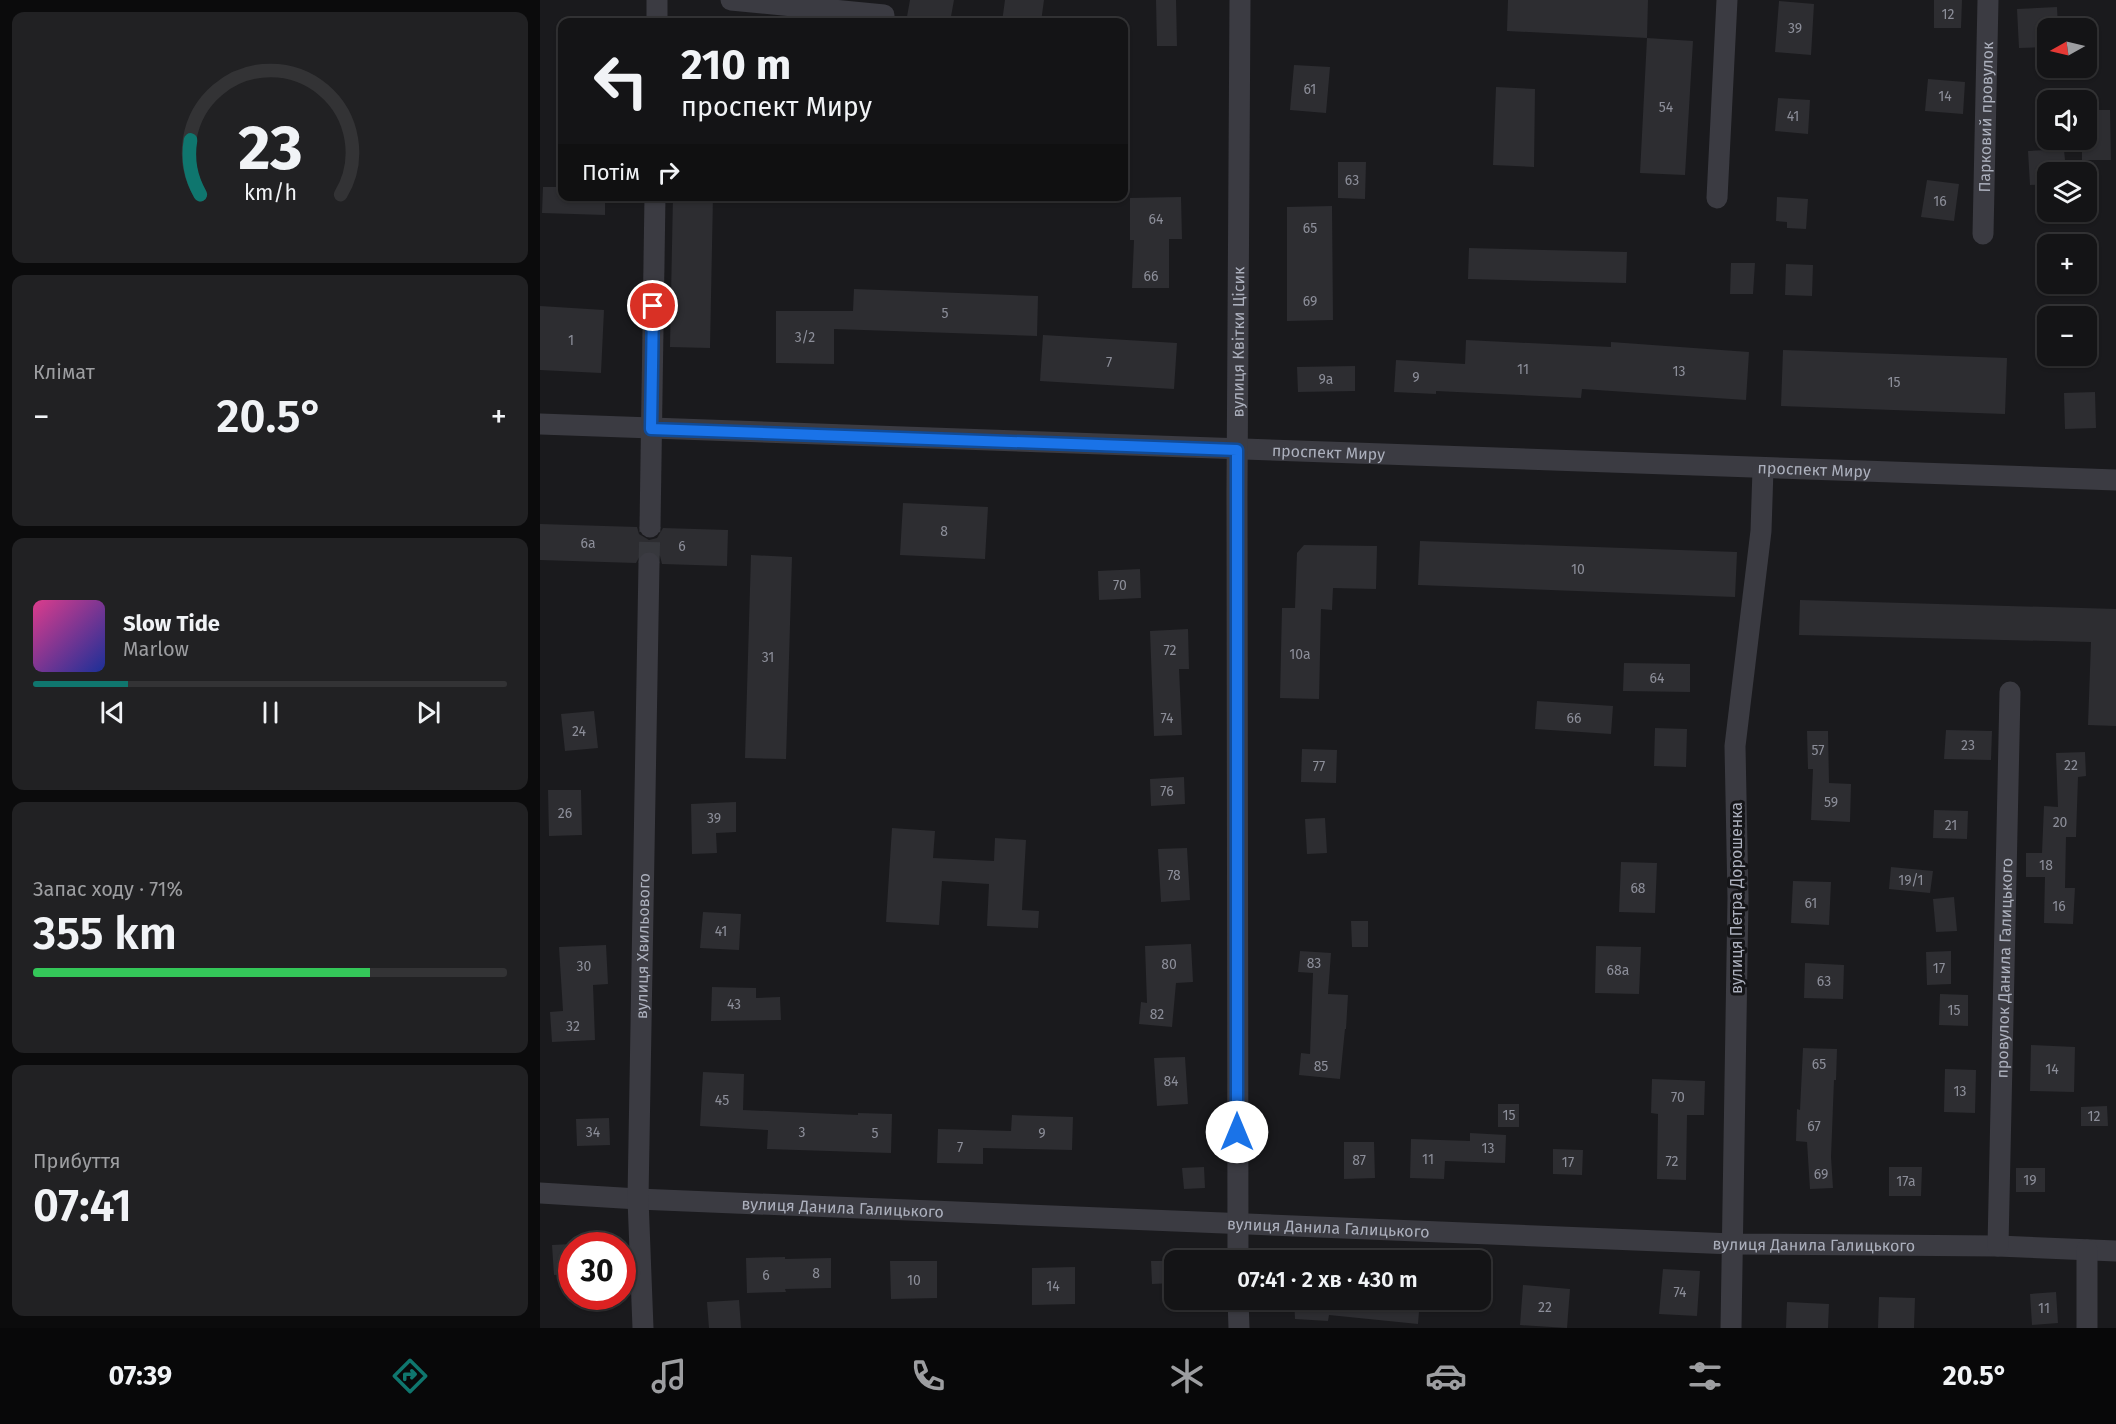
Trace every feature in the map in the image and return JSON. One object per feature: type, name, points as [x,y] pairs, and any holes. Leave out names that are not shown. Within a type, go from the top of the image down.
[{"type":"street","points":[[657,0],[657,18]]},
{"type":"street","points":[[731,0],[884,15]]},
{"type":"street","name":"вулиця Квітки Цісик","points":[[1238,1250],[1237,450],[1240,0]]},
{"type":"street","points":[[1717,198],[1727,0]]},
{"type":"street","name":"Парковий провулок","points":[[1983,234],[1988,0]]},
{"type":"street","points":[[650,527],[655,201]]},
{"type":"street","name":"проспект Миру","points":[[540,424],[2116,480]]},
{"type":"street","name":"вулиця Петра Дорошенка","points":[[1731,1328],[1738,898],[1735,746],[1761,531],[1763,469]]},
{"type":"street","name":"вулиця Хвильового","points":[[643,1328],[638,1199],[649,563]]},
{"type":"street","name":"провулок Данила Галицького","points":[[1998,1246],[2010,692]]},
{"type":"street","name":"вулиця Данила Галицького","points":[[540,1193],[1238,1225],[1733,1244],[1998,1246],[2116,1251]]},
{"type":"street","points":[[2087,1250],[2087,1328]]},
{"type":"street","points":[[1238,1310],[1239,1328]]},
{"type":"building","points":[[910,0],[954,0],[951,18],[907,18]]},
{"type":"building","points":[[1005,0],[1044,0],[1042,18],[1003,18]]},
{"type":"building","points":[[1156,0],[1176,0],[1177,46],[1157,46]]},
{"type":"building","points":[[1508,0],[1648,0],[1647,38],[1507,31]]},
{"type":"building","points":[[1934,0],[1962,0],[1961,28],[1934,28]]},
{"type":"building","points":[[1779,1],[1814,4],[1811,55],[1775,52]]},
{"type":"building","points":[[2057,7],[2058,18],[2037,18],[2037,47],[2019,48],[2017,9]]},
{"type":"building","points":[[1647,38],[1693,41],[1685,175],[1640,173]]},
{"type":"building","points":[[1294,65],[1330,67],[1326,113],[1290,110]]},
{"type":"building","points":[[1928,79],[1965,82],[1963,114],[1925,111]]},
{"type":"building","points":[[1496,87],[1535,89],[1534,167],[1493,165]]},
{"type":"building","points":[[1778,98],[1810,100],[1808,134],[1775,131]]},
{"type":"building","points":[[2097,110],[2110,110],[2111,160],[2082,160],[2082,150],[2097,150]]},
{"type":"building","points":[[2064,150],[2065,162],[2037,162],[2037,185],[2030,185],[2028,151]]},
{"type":"building","points":[[1338,162],[1366,162],[1365,199],[1338,198]]},
{"type":"building","points":[[1927,180],[1959,184],[1954,221],[1921,217]]},
{"type":"building","points":[[543,187],[558,187],[558,201],[605,201],[605,215],[542,213]]},
{"type":"building","points":[[1181,197],[1182,239],[1169,239],[1169,288],[1132,288],[1134,240],[1130,240],[1130,198]]},
{"type":"building","points":[[1777,197],[1808,199],[1806,229],[1787,228],[1787,222],[1776,221]]},
{"type":"building","points":[[673,201],[713,201],[710,348],[670,347]]},
{"type":"building","points":[[1332,206],[1333,320],[1287,321],[1287,207]]},
{"type":"building","points":[[1469,248],[1627,252],[1626,283],[1468,279]]},
{"type":"building","points":[[1731,263],[1755,263],[1753,294],[1730,294]]},
{"type":"building","points":[[1786,264],[1813,265],[1812,296],[1785,295]]},
{"type":"building","points":[[854,289],[1038,296],[1037,336],[834,329],[834,364],[776,363],[776,311],[853,311]]},
{"type":"building","points":[[540,306],[604,310],[601,373],[540,370]]},
{"type":"building","points":[[1043,335],[1177,343],[1174,389],[1040,381]]},
{"type":"building","points":[[1466,340],[1611,347],[1611,342],[1749,352],[1746,400],[1582,389],[1581,398],[1436,391],[1436,394],[1394,392],[1396,360],[1465,364]]},
{"type":"building","points":[[1783,350],[2007,358],[2005,414],[1781,406]]},
{"type":"building","points":[[1355,366],[1355,391],[1298,392],[1297,367]]},
{"type":"building","points":[[2095,392],[2096,428],[2065,429],[2064,393]]},
{"type":"building","points":[[903,503],[988,507],[985,559],[900,555]]},
{"type":"building","points":[[540,524],[637,527],[639,534],[649,540],[657,538],[663,528],[728,530],[727,566],[662,564],[660,556],[650,550],[642,552],[636,563],[540,560]]},
{"type":"building","points":[[1420,541],[1737,552],[1735,597],[1418,585]]},
{"type":"building","points":[[1304,545],[1377,546],[1376,589],[1333,588],[1332,610],[1321,609],[1319,699],[1280,698],[1282,608],[1295,608],[1297,553]]},
{"type":"building","points":[[751,555],[792,557],[786,759],[745,758]]},
{"type":"building","points":[[1140,569],[1141,598],[1099,600],[1098,571]]},
{"type":"building","points":[[1800,600],[2116,609],[2116,726],[2088,725],[2091,642],[1799,635]]},
{"type":"building","points":[[1188,629],[1189,669],[1179,669],[1182,735],[1154,736],[1150,631]]},
{"type":"building","points":[[1624,663],[1690,664],[1690,692],[1623,691]]},
{"type":"building","points":[[1537,701],[1613,706],[1611,734],[1535,729]]},
{"type":"building","points":[[594,711],[598,748],[565,751],[561,714]]},
{"type":"building","points":[[1655,728],[1687,729],[1686,767],[1654,766]]},
{"type":"building","points":[[1946,730],[1992,731],[1991,760],[1944,759]]},
{"type":"building","points":[[1807,731],[1828,731],[1829,783],[1851,784],[1850,822],[1811,820],[1813,769],[1808,769]]},
{"type":"building","points":[[1302,749],[1337,750],[1336,783],[1301,782]]},
{"type":"building","points":[[2085,752],[2086,776],[2078,777],[2076,837],[2066,837],[2065,888],[2075,888],[2073,924],[2044,923],[2045,877],[2026,877],[2026,853],[2042,853],[2044,806],[2058,807],[2056,753]]},
{"type":"building","points":[[1184,777],[1185,804],[1151,806],[1150,779]]},
{"type":"building","points":[[548,790],[581,790],[582,835],[549,836]]},
{"type":"building","points":[[736,802],[736,832],[716,833],[717,853],[692,854],[691,804]]},
{"type":"building","points":[[1934,810],[1968,811],[1967,839],[1933,838]]},
{"type":"building","points":[[1325,818],[1327,853],[1307,854],[1305,819]]},
{"type":"building","points":[[892,828],[935,831],[933,858],[994,861],[995,838],[1026,840],[1022,910],[1039,911],[1038,928],[987,926],[989,884],[942,881],[939,925],[886,922]]},
{"type":"building","points":[[1187,848],[1190,900],[1161,902],[1158,849]]},
{"type":"building","points":[[1621,862],[1657,863],[1655,913],[1619,912]]},
{"type":"building","points":[[1891,867],[1933,871],[1930,893],[1889,889]]},
{"type":"building","points":[[1793,881],[1831,882],[1829,925],[1791,923]]},
{"type":"building","points":[[1954,897],[1957,931],[1936,932],[1933,899]]},
{"type":"building","points":[[703,912],[741,914],[739,950],[700,948]]},
{"type":"building","points":[[1351,921],[1368,921],[1368,947],[1352,947]]},
{"type":"building","points":[[1191,944],[1193,982],[1176,983],[1172,1027],[1139,1024],[1141,1002],[1147,1003],[1145,946]]},
{"type":"building","points":[[606,945],[608,984],[593,985],[595,1040],[552,1042],[550,1012],[563,1011],[559,947]]},
{"type":"building","points":[[1596,946],[1641,947],[1639,994],[1595,993]]},
{"type":"building","points":[[1300,951],[1331,953],[1328,994],[1348,995],[1340,1079],[1299,1075],[1301,1053],[1310,1054],[1313,973],[1298,972]]},
{"type":"building","points":[[1951,951],[1951,984],[1927,985],[1926,952]]},
{"type":"building","points":[[1805,963],[1844,965],[1843,999],[1804,998]]},
{"type":"building","points":[[712,987],[756,988],[756,998],[780,997],[781,1020],[711,1021]]},
{"type":"building","points":[[1940,994],[1968,995],[1968,1026],[1939,1025]]},
{"type":"building","points":[[2031,1045],[2075,1047],[2074,1092],[2030,1091]]},
{"type":"building","points":[[1803,1048],[1837,1049],[1831,1157],[1833,1188],[1810,1189],[1807,1142],[1796,1141]]},
{"type":"building","points":[[1185,1057],[1188,1104],[1157,1106],[1154,1058]]},
{"type":"building","points":[[1945,1069],[1976,1070],[1975,1113],[1944,1112]]},
{"type":"building","points":[[703,1072],[744,1074],[743,1110],[858,1115],[858,1113],[892,1114],[891,1153],[767,1149],[768,1130],[700,1126]]},
{"type":"building","points":[[1652,1079],[1705,1081],[1704,1115],[1687,1115],[1686,1180],[1657,1179],[1658,1114],[1651,1113]]},
{"type":"building","points":[[1498,1104],[1519,1104],[1519,1127],[1498,1127]]},
{"type":"building","points":[[2107,1106],[2108,1126],[2081,1126],[2081,1107]]},
{"type":"building","points":[[1012,1115],[1073,1117],[1072,1150],[983,1148],[983,1164],[937,1163],[938,1129],[1011,1131]]},
{"type":"building","points":[[609,1118],[610,1145],[577,1146],[576,1119]]},
{"type":"building","points":[[1470,1133],[1506,1135],[1505,1163],[1445,1161],[1444,1179],[1410,1178],[1411,1139],[1470,1141]]},
{"type":"building","points":[[1344,1142],[1374,1142],[1375,1178],[1344,1179]]},
{"type":"building","points":[[1553,1149],[1583,1150],[1582,1175],[1553,1174]]},
{"type":"building","points":[[1204,1167],[1205,1188],[1184,1189],[1182,1168]]},
{"type":"building","points":[[1889,1167],[1922,1167],[1921,1196],[1889,1196]]},
{"type":"building","points":[[2016,1168],[2045,1168],[2045,1192],[2016,1192]]},
{"type":"building","points":[[552,1245],[558,1245],[558,1275],[554,1275]]},
{"type":"building","points":[[785,1257],[785,1259],[831,1258],[831,1288],[747,1293],[746,1258]]},
{"type":"building","points":[[890,1261],[937,1261],[937,1298],[891,1299]]},
{"type":"building","points":[[1151,1261],[1164,1261],[1164,1283],[1152,1284]]},
{"type":"building","points":[[1075,1267],[1075,1304],[1032,1305],[1032,1268]]},
{"type":"building","points":[[1663,1269],[1700,1271],[1697,1316],[1659,1314]]},
{"type":"building","points":[[1523,1285],[1570,1289],[1567,1328],[1520,1325]]},
{"type":"building","points":[[2056,1292],[2058,1323],[2032,1325],[2030,1294]]},
{"type":"building","points":[[1879,1297],[1915,1298],[1914,1328],[1878,1328]]},
{"type":"building","points":[[739,1300],[741,1328],[709,1328],[707,1302]]},
{"type":"building","points":[[1787,1302],[1829,1304],[1828,1328],[1786,1328]]},
{"type":"building","points":[[1295,1310],[1419,1310],[1418,1324],[1329,1315],[1328,1321],[1295,1319]]},
{"type":"tunnel","points":[[649,563],[650,527]]},
{"type":"route","points":[[653,306],[651,429],[1237,450],[1237,1132]]}]
